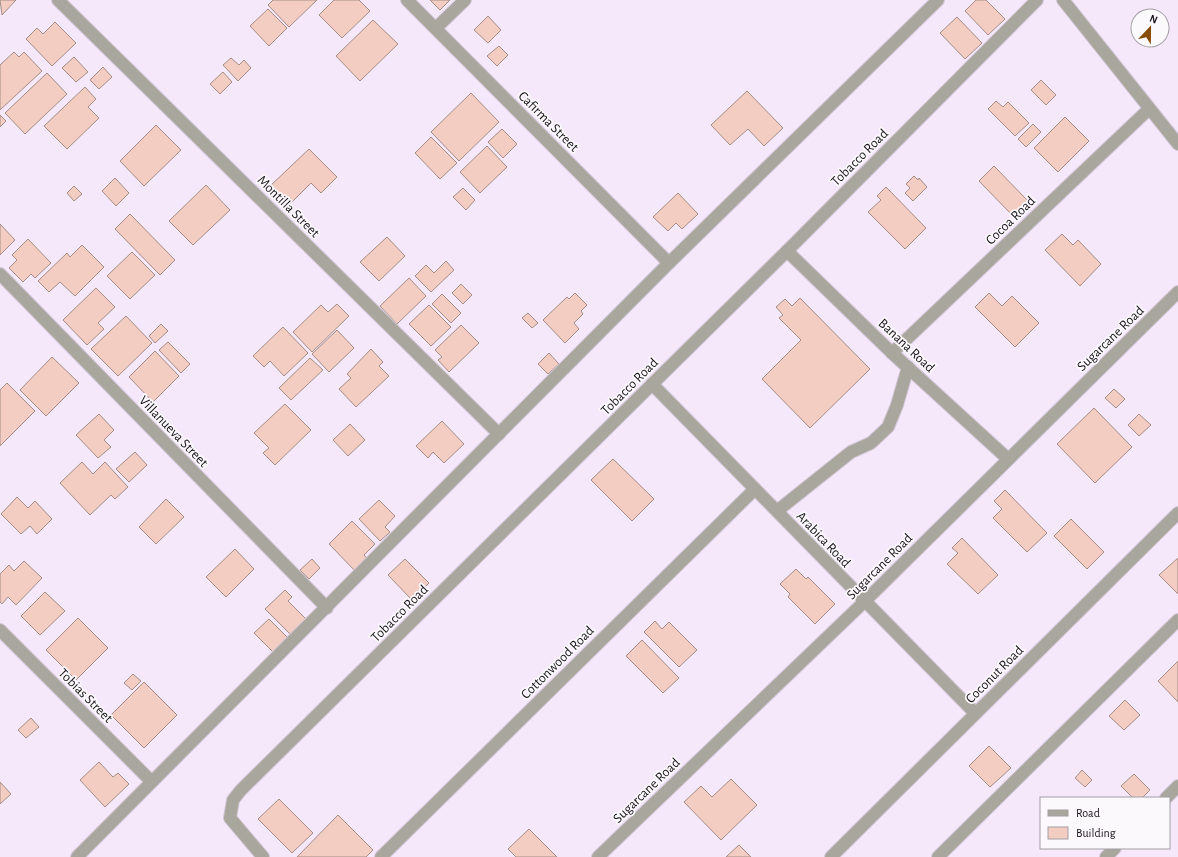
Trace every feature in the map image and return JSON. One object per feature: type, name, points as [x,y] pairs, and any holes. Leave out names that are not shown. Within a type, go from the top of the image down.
[{"type":"street","name":"Montilla Street","points":[[58,0],[499,434]]},
{"type":"street","name":"Cafirma Street","points":[[407,0],[668,263]]},
{"type":"street","points":[[436,28],[465,0]]},
{"type":"street","points":[[77,857],[151,781],[327,608],[668,263],[938,0]]},
{"type":"street","name":"Tobacco Road","points":[[263,857],[230,818],[233,800],[241,790],[787,251],[1037,0]]},
{"type":"street","points":[[1063,0],[1178,144]]},
{"type":"street","name":"Cocoa Road","points":[[892,353],[1149,109]]},
{"type":"street","name":"Banana Road","points":[[787,251],[892,353],[1008,459]]},
{"type":"street","name":"Villanueva Street","points":[[0,274],[327,608]]},
{"type":"street","name":"Sugarcane Road","points":[[598,857],[864,602],[1178,292]]},
{"type":"street","points":[[777,511],[851,452],[871,443],[888,427],[897,405],[908,367]]},
{"type":"street","name":"Arabica Road","points":[[652,384],[975,714]]},
{"type":"street","name":"Cottonwood Road","points":[[381,857],[755,489]]},
{"type":"street","name":"Coconut Road","points":[[831,857],[1178,513]]},
{"type":"street","points":[[938,857],[1178,620]]},
{"type":"street","name":"Tobias Street","points":[[0,630],[151,781]]},
{"type":"street","points":[[1167,797],[1178,786]]},
{"type":"street","points":[[1106,857],[1114,849]]},
{"type":"building","points":[[0,0],[16,0],[2,15]]},
{"type":"building","points":[[273,0],[317,0],[289,27],[268,5]]},
{"type":"building","points":[[334,0],[359,0],[370,11],[342,38],[319,15]]},
{"type":"building","points":[[430,0],[450,0],[440,10]]},
{"type":"building","points":[[976,0],[986,0],[1005,19],[988,35],[965,11]]},
{"type":"building","points":[[268,9],[287,28],[269,46],[250,26]]},
{"type":"building","points":[[488,16],[501,30],[488,43],[474,30]]},
{"type":"building","points":[[957,17],[982,43],[965,59],[940,33]]},
{"type":"building","points":[[373,20],[398,44],[360,81],[336,56]]},
{"type":"building","points":[[55,22],[76,43],[52,66],[26,39],[37,28],[43,34]]},
{"type":"building","points":[[499,46],[508,55],[497,66],[487,56]]},
{"type":"building","points":[[14,52],[19,57],[24,52],[42,71],[0,110],[0,65]]},
{"type":"building","points":[[74,57],[88,72],[76,82],[62,68]]},
{"type":"building","points":[[231,58],[239,65],[244,60],[251,68],[238,81],[223,65]]},
{"type":"building","points":[[103,67],[112,77],[99,89],[90,80]]},
{"type":"building","points":[[223,72],[232,82],[220,94],[210,84]]},
{"type":"building","points":[[47,73],[67,94],[25,134],[5,113]]},
{"type":"building","points":[[1041,80],[1056,95],[1046,105],[1031,90]]},
{"type":"building","points":[[85,87],[96,99],[88,107],[99,118],[67,149],[44,126]]},
{"type":"building","points":[[747,91],[783,128],[764,146],[748,129],[730,145],[711,125]]},
{"type":"building","points":[[471,93],[499,122],[459,161],[431,132]]},
{"type":"building","points":[[996,101],[1003,107],[1008,102],[1029,123],[1015,136],[988,109]]},
{"type":"building","points":[[0,115],[6,121],[0,127]]},
{"type":"building","points":[[1065,117],[1089,141],[1058,172],[1034,148]]},
{"type":"building","points":[[1033,124],[1041,132],[1026,147],[1018,139]]},
{"type":"building","points":[[156,125],[181,150],[144,186],[120,161]]},
{"type":"building","points":[[502,129],[517,144],[503,158],[488,142]]},
{"type":"building","points":[[431,137],[457,163],[440,179],[415,153]]},
{"type":"building","points":[[487,146],[507,167],[480,193],[460,172]]},
{"type":"building","points":[[309,149],[337,177],[321,193],[311,183],[287,207],[268,188]]},
{"type":"building","points":[[994,166],[1028,201],[1013,216],[979,181]]},
{"type":"building","points":[[914,176],[918,180],[919,178],[927,187],[913,201],[905,193],[910,188],[906,184]]},
{"type":"building","points":[[115,178],[129,193],[116,206],[102,191]]},
{"type":"building","points":[[206,185],[230,210],[193,245],[169,221]]},
{"type":"building","points":[[74,186],[82,194],[74,201],[67,193]]},
{"type":"building","points":[[886,187],[926,228],[905,249],[868,212],[881,200],[877,196]]},
{"type":"building","points":[[463,188],[475,200],[466,210],[453,197]]},
{"type":"building","points":[[678,193],[698,214],[682,229],[676,223],[668,231],[653,217]]},
{"type":"building","points":[[130,214],[175,260],[160,275],[115,229]]},
{"type":"building","points":[[0,224],[15,240],[0,255]]},
{"type":"building","points":[[1062,234],[1073,245],[1078,240],[1101,264],[1080,286],[1045,250]]},
{"type":"building","points":[[387,237],[405,256],[379,281],[360,262]]},
{"type":"building","points":[[28,239],[51,263],[35,278],[31,274],[23,282],[9,268],[17,260],[12,255]]},
{"type":"building","points":[[82,245],[104,267],[75,296],[60,282],[49,292],[38,281],[67,253],[70,257]]},
{"type":"building","points":[[132,252],[155,275],[130,299],[107,276]]},
{"type":"building","points":[[446,261],[454,270],[431,292],[415,276],[426,265],[434,273]]},
{"type":"building","points":[[409,278],[426,296],[397,324],[380,306]]},
{"type":"building","points":[[461,284],[472,295],[463,304],[452,293]]},
{"type":"building","points":[[96,288],[115,307],[98,323],[104,329],[87,345],[63,320]]},
{"type":"building","points":[[575,293],[587,305],[581,311],[583,314],[574,323],[579,329],[565,343],[543,320],[567,297],[569,299]]},
{"type":"building","points":[[989,293],[1002,306],[1012,296],[1039,323],[1015,347],[975,307]]},
{"type":"building","points":[[442,294],[461,313],[451,323],[432,304]]},
{"type":"building","points":[[800,298],[870,369],[810,428],[762,379],[801,340],[779,318],[783,315],[776,307],[785,299],[792,306]]},
{"type":"building","points":[[337,304],[349,316],[312,352],[293,332],[321,305],[328,312]]},
{"type":"building","points":[[429,305],[451,327],[431,346],[409,324]]},
{"type":"building","points":[[528,313],[538,323],[532,328],[522,318]]},
{"type":"building","points":[[126,316],[152,343],[118,376],[91,349]]},
{"type":"building","points":[[161,324],[168,331],[155,343],[149,336]]},
{"type":"building","points":[[461,325],[479,343],[449,372],[438,360],[442,357],[435,350]]},
{"type":"building","points":[[283,327],[308,353],[284,376],[270,361],[264,367],[253,356]]},
{"type":"building","points":[[337,330],[354,348],[329,372],[312,354]]},
{"type":"building","points":[[168,342],[190,364],[181,373],[159,350]]},
{"type":"building","points":[[371,349],[383,362],[379,366],[389,376],[356,407],[339,389],[351,378],[347,374]]},
{"type":"building","points":[[155,351],[179,376],[153,402],[129,377]]},
{"type":"building","points":[[549,353],[559,364],[548,374],[538,364]]},
{"type":"building","points":[[52,357],[79,383],[46,416],[20,390]]},
{"type":"building","points":[[310,358],[323,370],[291,400],[279,388]]},
{"type":"building","points":[[7,383],[35,411],[0,446],[0,390]]},
{"type":"building","points":[[1114,389],[1125,399],[1116,408],[1105,398]]},
{"type":"building","points":[[285,404],[311,430],[275,465],[263,453],[269,448],[254,433]]},
{"type":"building","points":[[1094,408],[1132,447],[1095,483],[1057,444]]},
{"type":"building","points":[[99,414],[114,430],[104,440],[111,447],[98,458],[76,435]]},
{"type":"building","points":[[1139,414],[1151,425],[1139,436],[1128,425]]},
{"type":"building","points":[[442,421],[464,444],[444,463],[433,452],[428,458],[416,446]]},
{"type":"building","points":[[350,424],[365,440],[348,456],[333,440]]},
{"type":"building","points":[[135,452],[147,465],[129,482],[116,469]]},
{"type":"building","points":[[613,459],[654,499],[632,521],[591,480]]},
{"type":"building","points":[[82,462],[93,474],[105,462],[128,487],[115,499],[111,495],[90,515],[60,483]]},
{"type":"building","points":[[1005,490],[1047,533],[1027,552],[993,518],[1002,509],[994,501]]},
{"type":"building","points":[[17,497],[28,508],[35,501],[52,519],[37,534],[30,526],[21,534],[1,514]]},
{"type":"building","points":[[166,499],[184,517],[156,544],[139,527]]},
{"type":"building","points":[[379,500],[395,516],[385,527],[390,532],[380,541],[359,519]]},
{"type":"building","points":[[1071,519],[1104,552],[1087,569],[1054,536]]},
{"type":"building","points":[[352,521],[375,544],[364,555],[369,561],[357,573],[329,544]]},
{"type":"building","points":[[962,538],[998,575],[978,594],[947,564],[958,553],[952,548]]},
{"type":"building","points":[[235,549],[254,569],[226,597],[206,577]]},
{"type":"building","points":[[1178,558],[1178,594],[1159,575]]},
{"type":"building","points":[[312,559],[320,568],[309,579],[300,570]]},
{"type":"building","points":[[405,559],[429,583],[412,600],[388,575]]},
{"type":"building","points":[[24,561],[42,578],[16,605],[8,597],[2,604],[0,602],[0,574],[9,565],[14,571]]},
{"type":"building","points":[[796,569],[806,579],[808,577],[835,604],[815,624],[788,597],[790,594],[780,584]]},
{"type":"building","points":[[285,590],[292,597],[288,601],[307,620],[291,635],[265,609]]},
{"type":"building","points":[[45,592],[65,611],[40,635],[21,616]]},
{"type":"building","points":[[78,618],[108,648],[76,680],[46,650]]},
{"type":"building","points":[[269,619],[289,639],[274,653],[254,633]]},
{"type":"building","points":[[655,621],[662,629],[669,622],[697,650],[679,667],[644,632]]},
{"type":"building","points":[[642,640],[679,678],[663,693],[626,656]]},
{"type":"building","points":[[1178,661],[1178,702],[1158,681]]},
{"type":"building","points":[[133,674],[141,681],[132,690],[124,683]]},
{"type":"building","points":[[144,682],[177,715],[144,748],[111,715]]},
{"type":"building","points":[[1125,700],[1140,715],[1124,730],[1109,716]]},
{"type":"building","points":[[31,718],[39,727],[26,738],[18,730]]},
{"type":"building","points":[[989,746],[1011,768],[990,787],[969,766]]},
{"type":"building","points":[[99,762],[113,777],[118,773],[129,784],[105,807],[80,780]]},
{"type":"building","points":[[1082,770],[1092,780],[1085,787],[1075,778]]},
{"type":"building","points":[[1134,774],[1150,790],[1143,797],[1132,797],[1121,786]]},
{"type":"building","points":[[731,779],[757,805],[721,840],[684,802],[701,786],[712,797]]},
{"type":"building","points":[[0,782],[11,794],[0,804]]},
{"type":"building","points":[[279,799],[313,833],[292,853],[258,819]]},
{"type":"building","points":[[338,815],[373,850],[366,857],[297,857]]},
{"type":"building","points":[[529,829],[557,857],[516,857],[508,849]]},
{"type":"building","points":[[739,845],[751,857],[726,857]]}]
